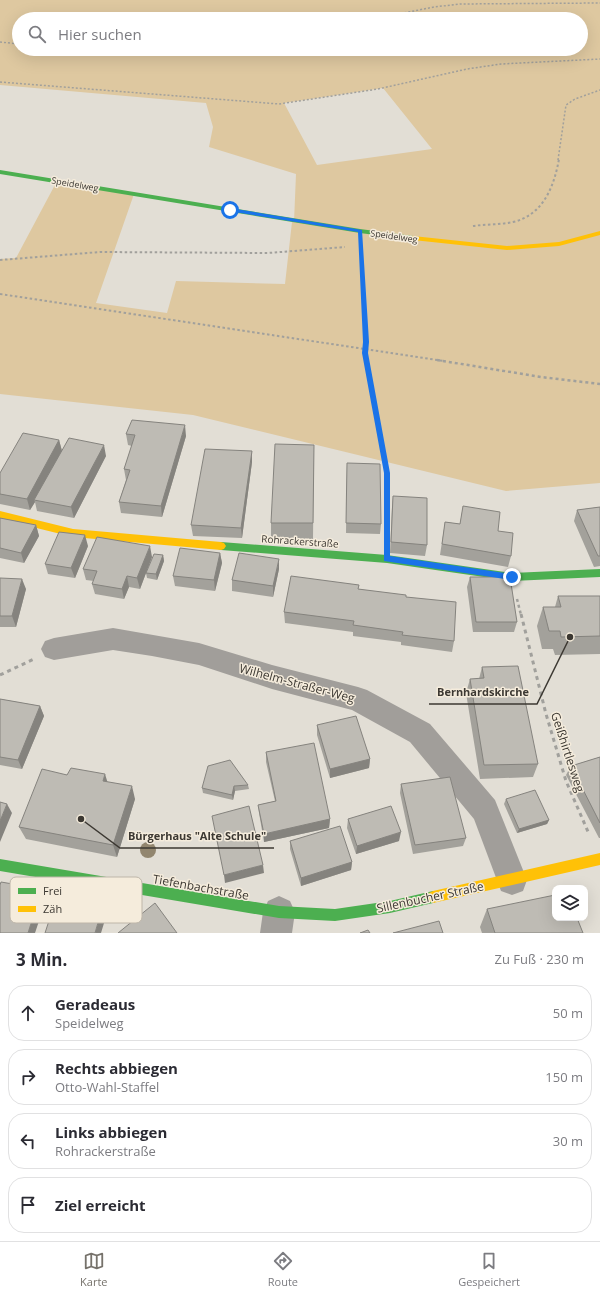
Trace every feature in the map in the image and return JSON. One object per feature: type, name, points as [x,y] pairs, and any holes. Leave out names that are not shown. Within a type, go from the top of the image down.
[{"type":"street","name":"Speidelweg","points":[[0,172],[360,231],[426,240],[507,248],[559,244],[600,233]]},
{"type":"street","name":"Rohrackerstraße","points":[[0,515],[73,533],[167,542],[387,559],[512,577],[600,573]]},
{"type":"street","name":"Wilhelm-Straßer-Weg","points":[[54,649],[113,639],[152,645],[199,654],[272,677],[358,699],[420,733],[485,810],[512,880]]},
{"type":"street","name":"Sillenbucher Straße","points":[[278,923],[390,907],[600,859]]},
{"type":"street","name":"Tiefenbachstraße","points":[[0,865],[58,877]]},
{"type":"street","name":"Tiefenbachstraße","points":[[142,895],[278,923]]},
{"type":"path","points":[[409,12],[460,4],[600,3]]},
{"type":"path","points":[[0,42],[12,43]]},
{"type":"path","points":[[0,82],[279,104],[318,100],[467,69],[501,64],[600,59]]},
{"type":"path","points":[[468,226],[518,220],[532,213],[548,197],[555,182],[566,105],[575,99],[600,90]]},
{"type":"path","points":[[360,231],[365,353],[387,473],[387,559]]},
{"type":"path","points":[[0,260],[100,252],[268,253],[348,247]]},
{"type":"path","points":[[354,247],[368,247]]},
{"type":"path","points":[[0,294],[541,377],[600,384]]},
{"type":"path","name":"Geißhirtlesweg","points":[[512,577],[546,714],[566,782],[591,838]]},
{"type":"path","points":[[0,675],[54,649]]},
{"type":"shaded area","points":[[0,0],[600,0],[600,483],[506,491],[193,415],[0,394],[0,259],[16,258],[57,181],[134,194],[96,303],[167,313],[176,281],[285,284],[292,222],[294,222],[296,174],[209,147],[213,127],[206,103],[0,85]],"holes":[[[383,88],[432,149],[317,165],[284,103]]]},
{"type":"building","points":[[132,420],[185,425],[161,506],[119,502],[130,470],[124,469],[135,435],[126,434]]},
{"type":"building","points":[[23,433],[59,440],[27,499],[0,494],[0,473]]},
{"type":"building","points":[[69,438],[104,445],[71,507],[34,500]]},
{"type":"building","points":[[275,444],[314,445],[313,523],[271,523]]},
{"type":"building","points":[[205,449],[252,451],[241,528],[191,525]]},
{"type":"building","points":[[347,463],[380,464],[381,524],[346,523]]},
{"type":"building","points":[[393,496],[427,498],[427,545],[391,542]]},
{"type":"building","points":[[463,506],[500,512],[498,531],[513,533],[511,556],[442,544],[445,522],[460,524]]},
{"type":"building","points":[[600,507],[600,556],[598,556],[577,510]]},
{"type":"building","points":[[0,518],[36,525],[21,553],[0,548]]},
{"type":"building","points":[[59,532],[85,535],[71,568],[45,564]]},
{"type":"building","points":[[97,537],[150,546],[137,578],[127,576],[122,589],[92,584],[97,571],[83,569]]},
{"type":"building","points":[[180,548],[220,553],[214,580],[173,576]]},
{"type":"building","points":[[239,553],[279,559],[273,586],[232,580]]},
{"type":"building","points":[[154,554],[163,555],[156,574],[146,573]]},
{"type":"building","points":[[291,576],[359,585],[358,589],[406,595],[406,597],[456,602],[454,641],[402,635],[403,632],[353,625],[354,621],[284,612]]},
{"type":"building","points":[[470,577],[510,577],[517,622],[476,622]]},
{"type":"building","points":[[0,578],[22,579],[12,616],[0,616]]},
{"type":"building","points":[[558,596],[600,596],[600,636],[561,637],[560,631],[549,631],[543,607],[561,607]]},
{"type":"building","points":[[518,666],[538,764],[484,765],[470,679],[484,678],[482,667]]},
{"type":"building","points":[[0,699],[40,706],[18,760],[0,757]]},
{"type":"building","points":[[356,716],[370,759],[330,769],[317,725]]},
{"type":"building","points":[[314,743],[330,819],[264,834],[258,805],[276,801],[266,752]]},
{"type":"building","points":[[600,757],[600,823],[571,766]]},
{"type":"building","points":[[230,760],[248,785],[234,786],[232,795],[202,788],[208,766]]},
{"type":"building","points":[[71,768],[105,774],[103,781],[132,786],[113,845],[19,827],[42,769],[67,775]]},
{"type":"building","points":[[450,777],[466,838],[415,845],[401,784]]},
{"type":"building","points":[[535,790],[549,820],[519,829],[506,799]]},
{"type":"building","points":[[0,802],[7,804],[0,821]]},
{"type":"building","points":[[249,806],[263,865],[224,875],[212,816]]},
{"type":"building","points":[[391,806],[401,832],[357,846],[348,819]]},
{"type":"building","points":[[340,826],[352,862],[301,878],[290,841]]},
{"type":"building","points":[[1,882],[10,884],[10,923],[31,923],[28,933],[0,933]]},
{"type":"building","points":[[552,896],[552,921],[578,921],[583,933],[495,933],[487,909]]},
{"type":"building","points":[[155,903],[177,933],[118,933],[130,923],[142,923],[142,914]]},
{"type":"building","points":[[439,921],[443,933],[393,933]]},
{"type":"building","points":[[48,923],[98,923],[95,933],[45,933]]},
{"type":"building","points":[[368,930],[370,933],[360,933]]},
{"type":"traffic: fast","points":[[0,172],[360,231],[413,238]]},
{"type":"traffic: fast","points":[[221,546],[387,559],[512,577],[600,573]]},
{"type":"traffic: fast","points":[[0,865],[71,877]]},
{"type":"traffic: fast","points":[[142,889],[279,912],[335,915],[390,907],[433,897]]},
{"type":"traffic: slow","points":[[413,238],[507,248],[559,244],[600,233]]},
{"type":"traffic: slow","points":[[0,515],[73,533],[221,546]]},
{"type":"traffic: slow","points":[[433,897],[600,859]]},
{"type":"place","name":"Bernhardskirche","points":[[570,637]]},
{"type":"place","name":"Bürgerhaus \"Alte Schule\"","points":[[81,819]]},
{"type":"route","points":[[230,210],[360,231],[366,342],[365,353],[387,473],[387,559],[512,577]]}]
